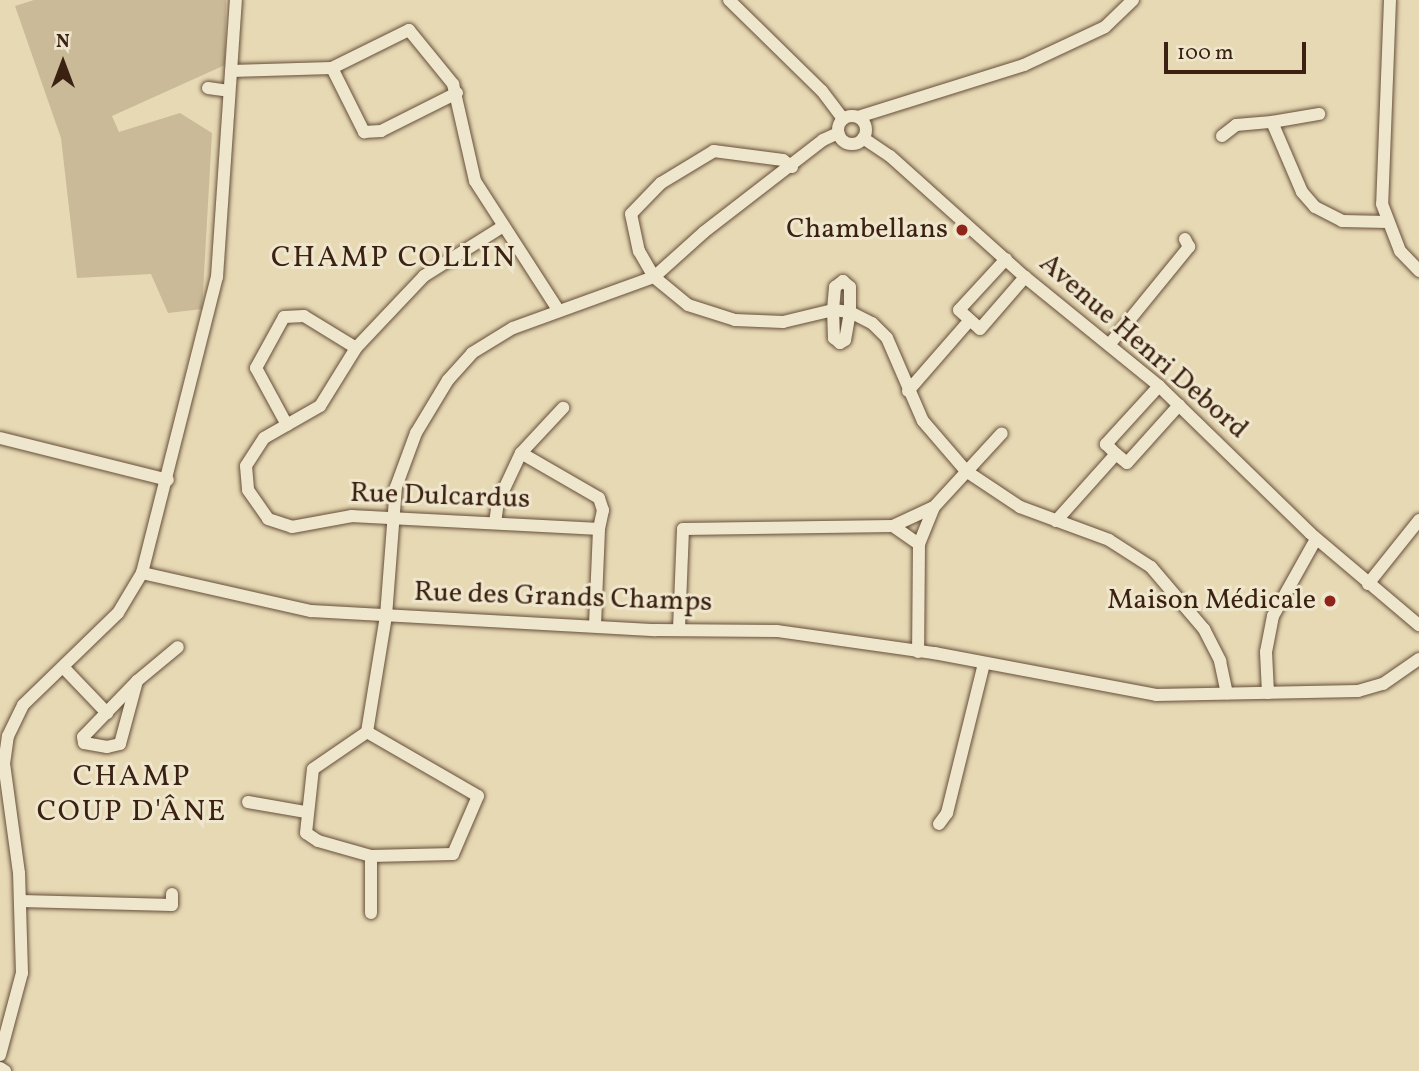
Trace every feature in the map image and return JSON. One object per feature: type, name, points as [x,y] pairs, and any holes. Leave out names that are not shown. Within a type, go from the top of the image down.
[{"type":"street","points":[[0,1055],[22,973],[21,901],[4,764],[8,736],[23,705],[118,613],[142,573],[168,480],[217,277],[236,0]]},
{"type":"street","points":[[729,0],[822,91],[843,119]]},
{"type":"street","points":[[843,119],[858,117],[1024,65],[1105,27],[1133,0]]},
{"type":"street","points":[[1390,0],[1381,183],[1387,222],[1401,251],[1419,271]]},
{"type":"street","points":[[231,71],[332,68],[409,30],[445,70],[457,93],[468,159],[502,227],[558,310]]},
{"type":"street","points":[[332,68],[364,132],[381,131],[457,93]]},
{"type":"street","points":[[208,88],[229,91]]},
{"type":"street","points":[[1223,136],[1236,125],[1319,114]]},
{"type":"street","points":[[838,133],[849,144],[863,138],[867,131],[858,117]]},
{"type":"street","points":[[366,732],[478,796],[453,855],[371,856],[309,836],[304,828],[313,769],[366,732],[386,615],[390,520],[415,433],[448,380],[493,339],[558,310],[654,277],[704,232],[792,167],[822,140],[838,133],[843,119]]},
{"type":"street","points":[[1272,122],[1302,192],[1315,207],[1342,222],[1387,222]]},
{"type":"street","name":"Avenue Henri Debord","points":[[863,138],[890,156],[1025,277],[1159,386],[1316,539],[1419,625]]},
{"type":"street","points":[[792,167],[783,160],[714,152],[662,183],[631,214],[639,251],[654,277],[688,305],[735,320],[783,322],[833,310],[850,312],[872,323],[887,338],[923,421],[966,471],[1020,507],[1109,540],[1168,582],[1204,629],[1220,661],[1227,693]]},
{"type":"street","name":"Rue Dulcardus","points":[[502,227],[424,276],[356,348],[320,406],[264,438],[246,466],[248,490],[259,510],[292,527],[344,516],[599,529]]},
{"type":"street","points":[[1109,345],[1189,247],[1185,239]]},
{"type":"street","points":[[1006,259],[959,310],[980,329],[1025,277]]},
{"type":"street","points":[[843,281],[850,287],[850,312],[845,340],[840,343],[834,338],[833,310],[835,287],[843,281]]},
{"type":"street","points":[[287,425],[256,368],[284,317],[304,316],[356,348]]},
{"type":"street","points":[[908,391],[970,320]]},
{"type":"street","points":[[1159,386],[1106,444],[1116,454],[1127,463],[1180,405]]},
{"type":"street","points":[[495,523],[498,502],[521,453],[563,408]]},
{"type":"street","points":[[918,652],[919,544],[934,507],[1002,433]]},
{"type":"street","points":[[0,438],[168,480]]},
{"type":"street","points":[[521,453],[598,498],[603,510],[599,529],[595,626]]},
{"type":"street","points":[[1056,521],[1116,454]]},
{"type":"street","points":[[679,629],[683,529],[893,526],[934,507]]},
{"type":"street","points":[[1368,584],[1419,520]]},
{"type":"street","points":[[893,526],[919,544]]},
{"type":"street","points":[[1268,693],[1266,652],[1273,616],[1316,539]]},
{"type":"street","name":"Rue des Grands Champs","points":[[142,573],[280,607],[595,626],[777,631],[984,663],[1140,693],[1268,693],[1373,687],[1419,659]]},
{"type":"street","points":[[127,701],[107,713],[83,737],[88,746],[120,744],[127,701],[137,681],[178,647]]},
{"type":"street","points":[[939,824],[947,813],[984,663]]},
{"type":"street","points":[[63,667],[107,713]]},
{"type":"street","points":[[248,802],[306,812]]},
{"type":"street","points":[[371,856],[371,913]]},
{"type":"street","points":[[21,901],[172,905],[172,894]]},
{"type":"street","points":[[0,1068],[5,1071]]},
{"type":"shaded area","points":[[34,0],[226,0],[225,65],[112,116],[119,132],[180,113],[212,133],[202,309],[168,313],[151,274],[77,278],[61,138],[15,6]]},
{"type":"place","name":"Chambellans","points":[[962,230]]},
{"type":"place","name":"Maison Médicale","points":[[1330,601]]},
{"type":"district","name":"CHAMP COLLIN","points":[[394,258]]},
{"type":"district","name":"CHAMP COUP D'ÂNE","points":[[132,794]]}]
